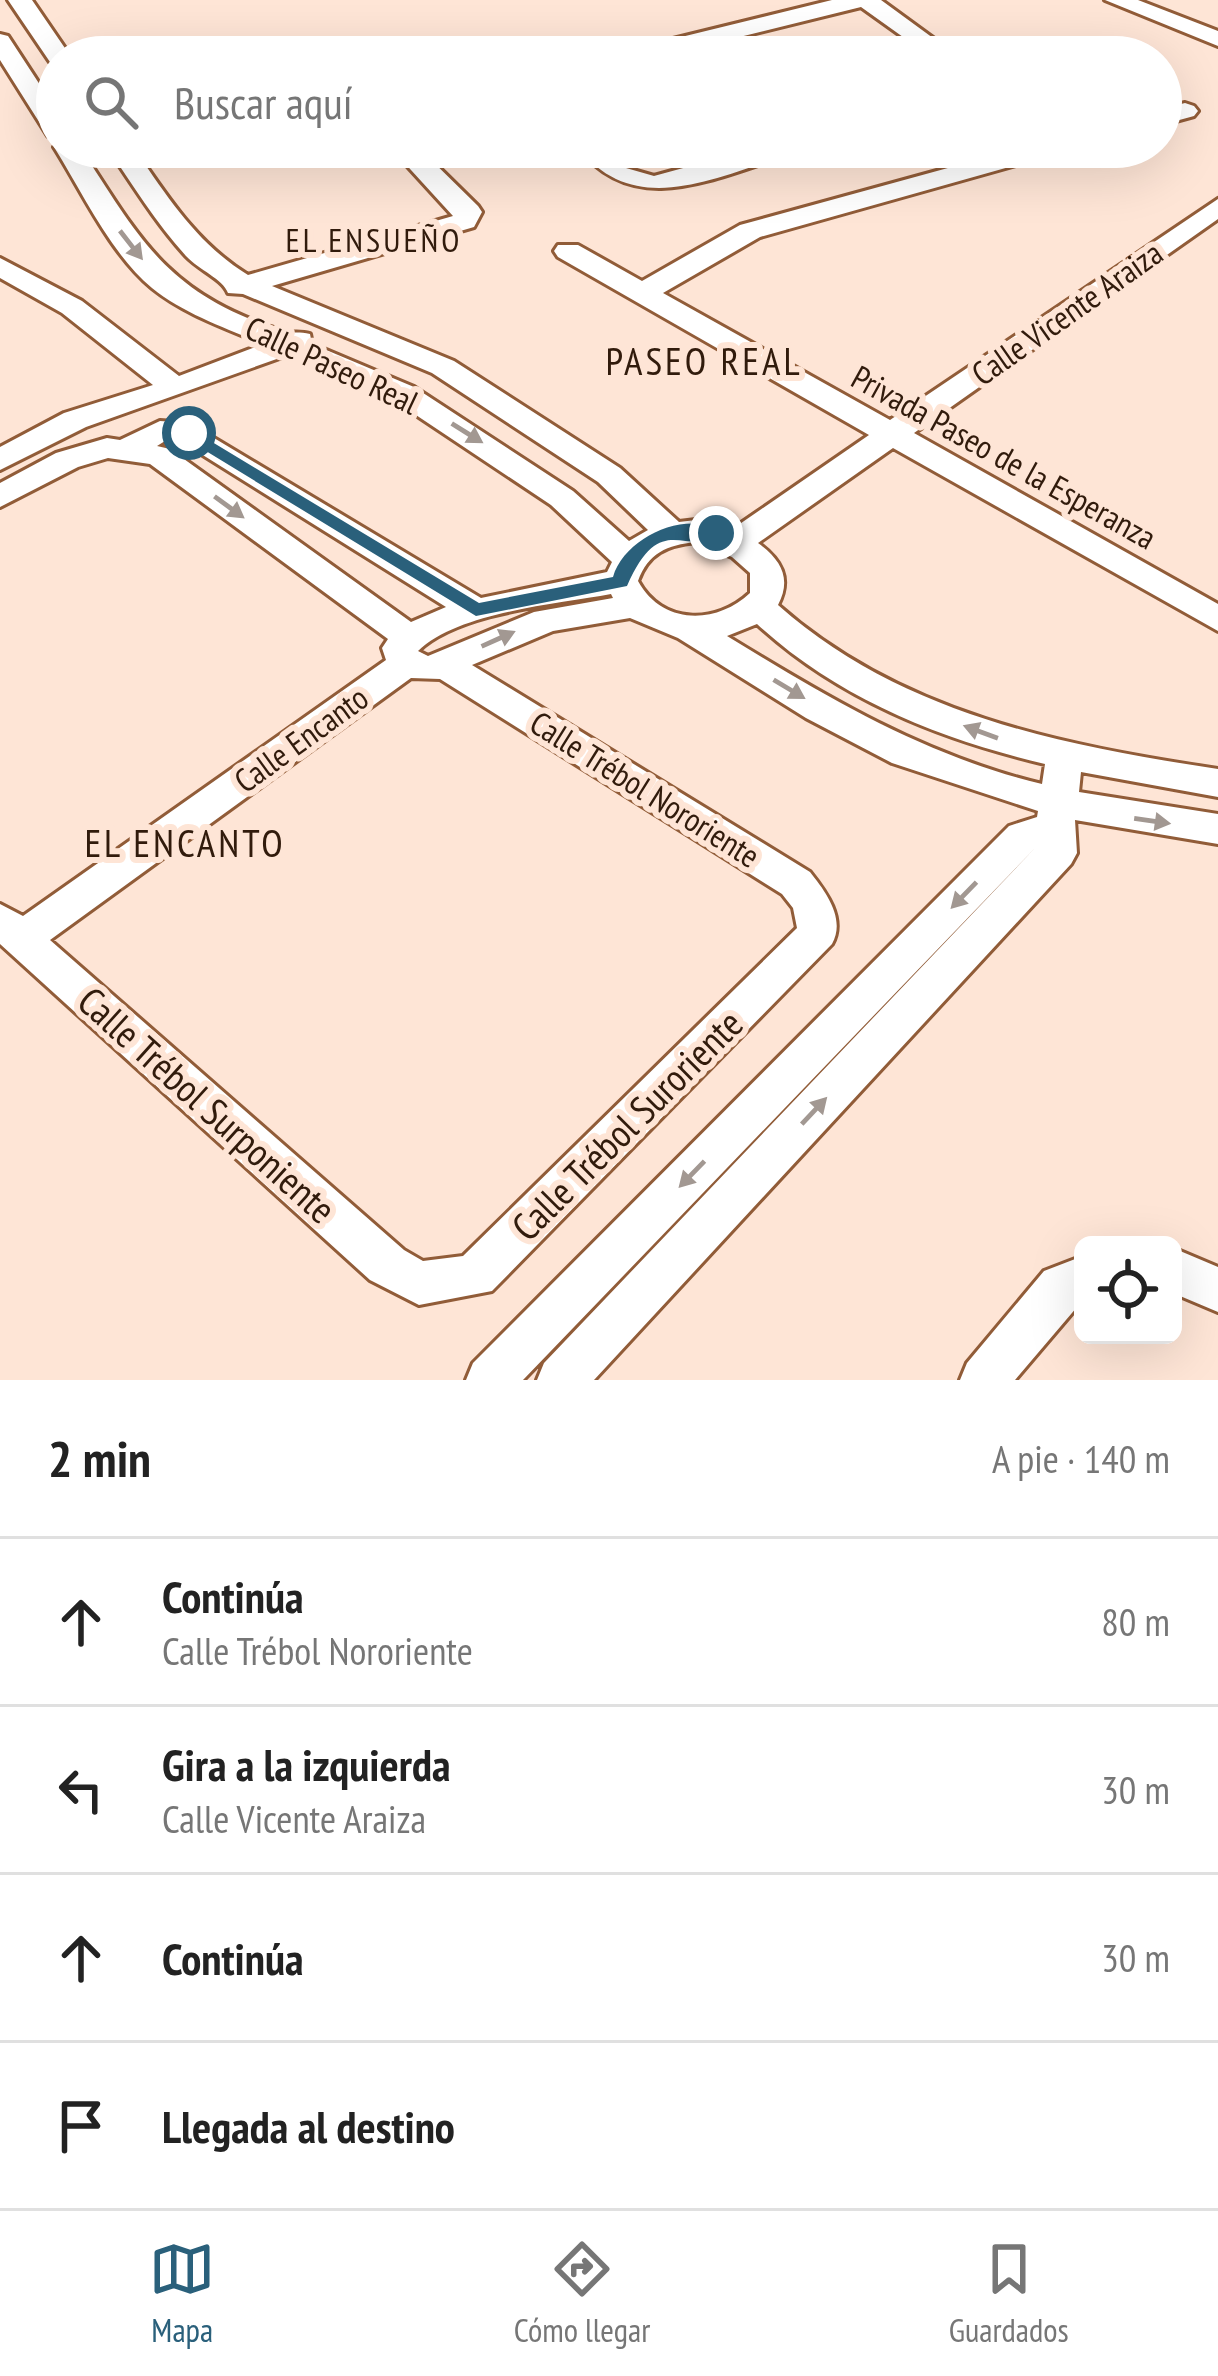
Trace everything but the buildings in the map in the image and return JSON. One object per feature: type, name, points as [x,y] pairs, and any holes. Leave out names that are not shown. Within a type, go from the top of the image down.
[{"type":"street","points":[[20,0],[44,36]]},
{"type":"street","points":[[715,36],[863,0],[916,36]]},
{"type":"street","points":[[1117,0],[1218,39]]},
{"type":"street","points":[[0,41],[36,98]]},
{"type":"street","name":"Calle Paseo Real","points":[[80,168],[128,243],[161,281],[204,308],[403,393],[493,449],[562,498],[627,582]]},
{"type":"street","name":"Calle Paseo Real","points":[[134,168],[176,229],[207,262],[243,284],[443,368],[609,475],[671,533]]},
{"type":"street","points":[[204,308],[243,284],[464,221],[468,212],[424,168]]},
{"type":"street","points":[[611,168],[654,184],[712,168]]},
{"type":"street","points":[[642,293],[750,231],[977,168]]},
{"type":"street","name":"Calle Vicente Araiza","points":[[738,542],[1218,207]]},
{"type":"street","name":"Privada Paseo de la Esperanza","points":[[568,251],[1218,619]]},
{"type":"street","points":[[0,266],[71,307],[175,388]]},
{"type":"street","points":[[0,460],[75,420],[175,388],[343,323]]},
{"type":"street","points":[[130,448],[160,431],[189,433],[476,610]]},
{"type":"street","points":[[0,497],[67,460],[107,448],[159,456],[431,669],[627,582],[650,540],[671,533],[716,533],[738,542],[761,561],[768,575],[767,590],[758,606],[727,625],[689,628],[653,620],[627,582]]},
{"type":"street","points":[[406,650],[476,610],[627,582]]},
{"type":"street","points":[[758,606],[792,643],[875,688],[982,733],[1064,759],[1218,783]]},
{"type":"street","points":[[689,628],[863,734],[1057,815],[1218,830]]},
{"type":"street","name":"Calle Encanto","points":[[11,930],[406,650]]},
{"type":"street","name":"Calle Trébol Nororiente","points":[[445,665],[796,883],[812,904],[818,933]]},
{"type":"street","points":[[561,1380],[1057,853],[1064,759]]},
{"type":"street","points":[[490,1380],[1023,836],[1057,815]]},
{"type":"street","name":"Calle Trébol Surponiente","points":[[11,930],[387,1265],[419,1283]]},
{"type":"street","name":"Calle Trébol Suroriente","points":[[419,1283],[475,1276],[818,933]]},
{"type":"street","points":[[1182,1274],[1218,1290]]},
{"type":"street","points":[[983,1380],[1060,1286],[1074,1281]]},
{"type":"district","name":"EL ENSUEÑO","points":[[374,240]]},
{"type":"district","name":"PASEO REAL","points":[[704,361]]},
{"type":"district","name":"EL ENCANTO","points":[[185,843]]},
{"type":"route","points":[[189,433],[476,610],[621,581],[628,557],[650,540],[671,533],[716,533]]}]
